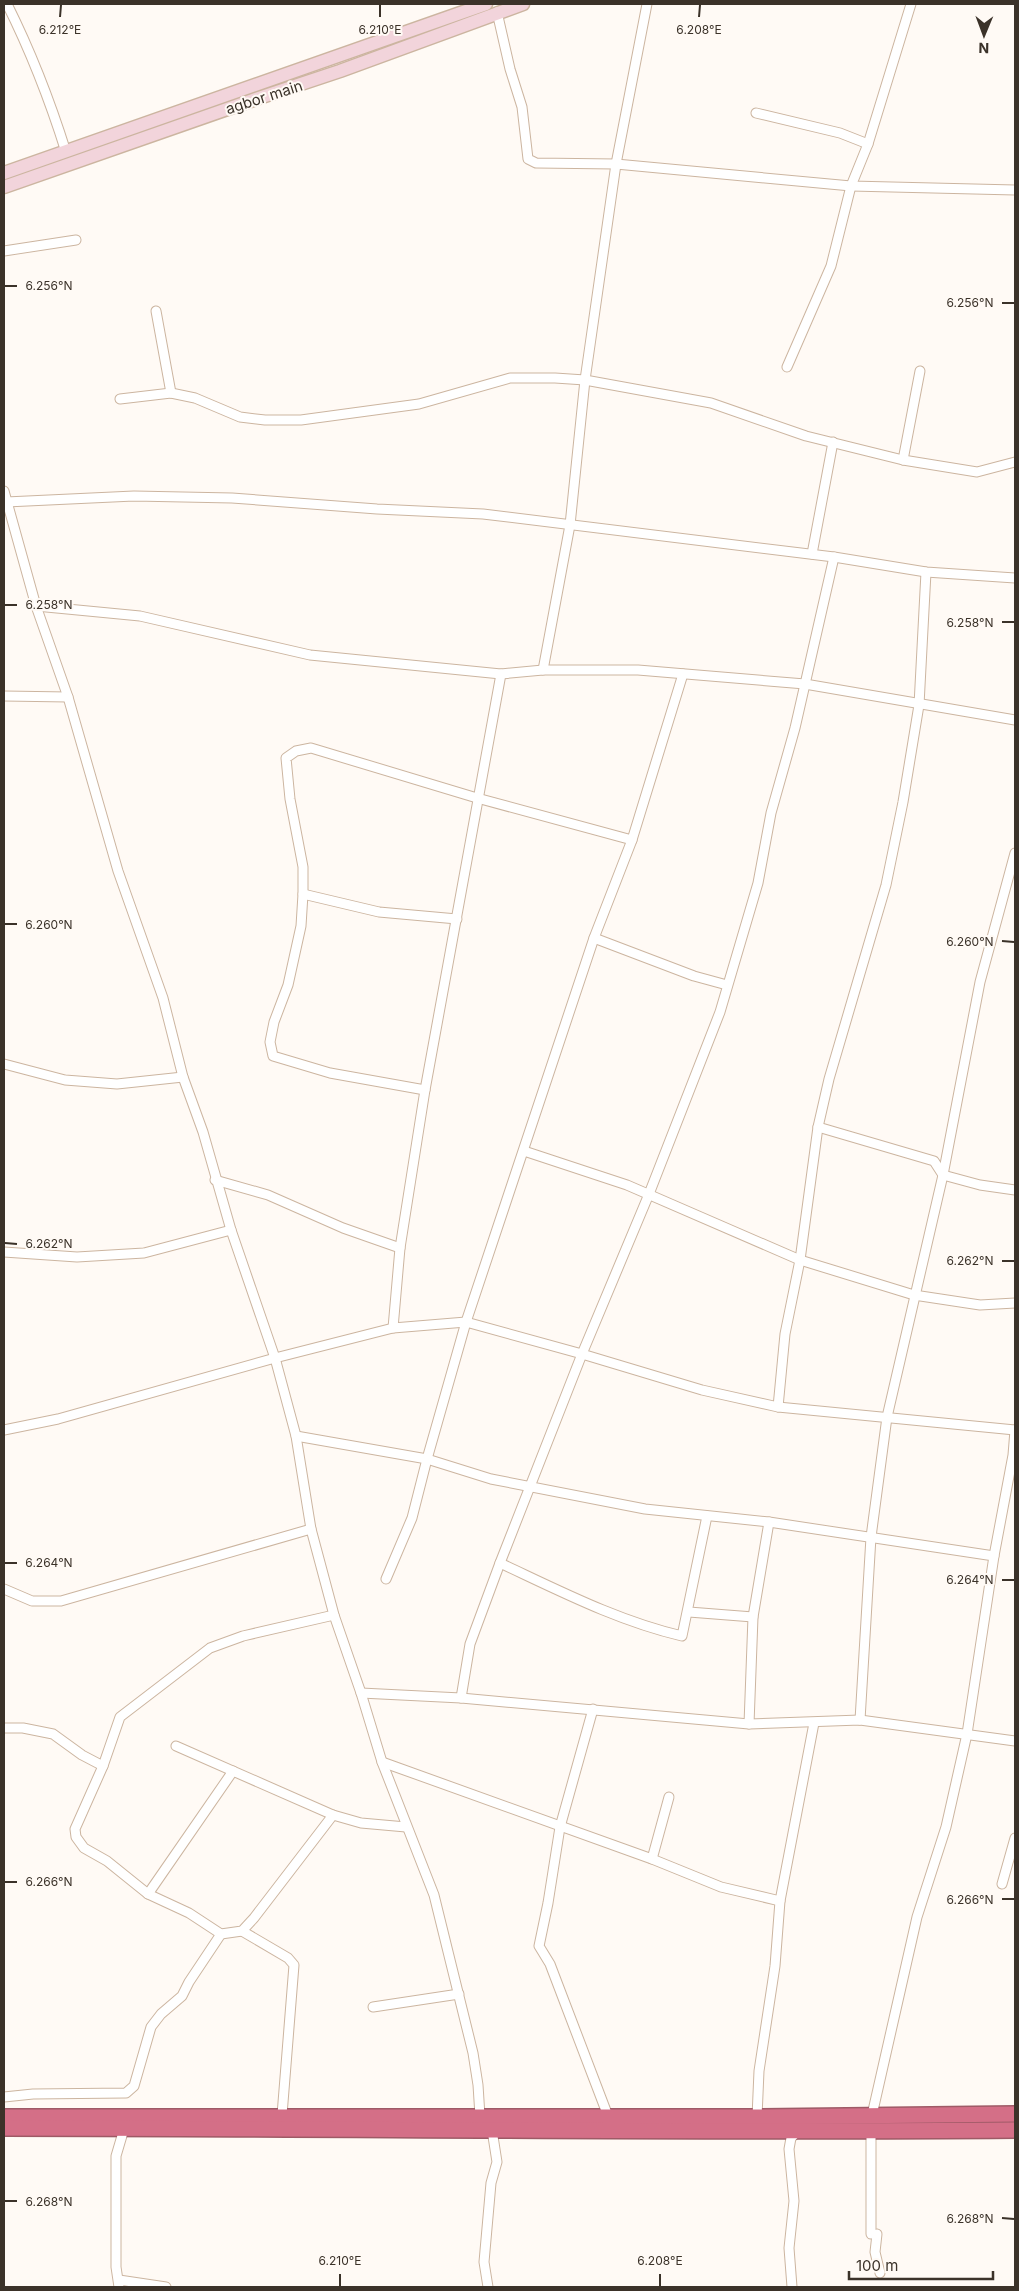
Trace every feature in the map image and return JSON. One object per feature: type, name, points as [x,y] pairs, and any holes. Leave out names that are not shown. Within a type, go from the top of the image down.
[{"type":"highway","points":[[4,2117],[1015,2114]]},
{"type":"highway","points":[[4,2128],[1015,2130]]},
{"type":"main road","name":"agbor main","points":[[4,173],[473,10],[497,12],[523,4]]},
{"type":"main road","name":"agbor main","points":[[4,187],[256,98],[340,71],[473,10]]},
{"type":"street","points":[[7,4],[47,91],[66,152]]},
{"type":"street","points":[[543,670],[570,525],[585,380],[616,164],[647,4]]},
{"type":"street","points":[[787,367],[831,266],[851,186],[868,144],[911,4]]},
{"type":"street","points":[[497,12],[510,69],[522,106],[528,159],[536,163],[616,164],[851,186],[1015,190]]},
{"type":"street","points":[[756,114],[840,133],[868,144]]},
{"type":"street","points":[[4,252],[76,240]]},
{"type":"street","points":[[156,312],[171,393]]},
{"type":"street","points":[[903,460],[920,371]]},
{"type":"street","points":[[120,399],[171,393],[195,398],[240,417],[265,420],[301,420],[419,404],[510,378],[585,380],[711,403],[806,436],[903,460],[977,472],[1015,462]]},
{"type":"street","points":[[812,554],[833,442]]},
{"type":"street","points":[[4,491],[36,606],[68,697],[118,871],[163,998],[183,1077],[203,1132],[215,1180],[275,1358],[296,1436],[311,1529],[334,1615],[362,1693],[382,1762],[434,1895],[459,1994],[478,2084],[480,2116]]},
{"type":"street","points":[[6,502],[134,496],[232,498],[377,509],[483,514],[812,554],[926,572],[1015,578]]},
{"type":"street","points":[[461,1698],[470,1644],[500,1563],[582,1354],[649,1194],[720,1012],[758,883],[771,813],[805,684],[834,557]]},
{"type":"street","points":[[778,1407],[785,1334],[800,1260],[818,1127],[829,1079],[886,884],[919,705],[926,572]]},
{"type":"street","points":[[36,606],[140,616],[310,655],[501,674],[543,670],[638,670],[805,684],[1015,720]]},
{"type":"street","points":[[393,1328],[400,1248],[425,1090],[501,674]]},
{"type":"street","points":[[386,1579],[412,1518],[426,1459],[466,1322],[594,938],[632,840],[683,674]]},
{"type":"street","points":[[4,696],[68,697]]},
{"type":"street","points":[[425,1090],[330,1073],[273,1056],[270,1042],[274,1022],[288,984],[301,926],[303,894],[303,866],[290,799],[286,758],[296,751],[311,748],[477,798],[632,840]]},
{"type":"street","points":[[860,1720],[871,1537],[886,1417],[943,1175],[980,982],[1015,853]]},
{"type":"street","points":[[303,894],[379,912],[457,918]]},
{"type":"street","points":[[594,938],[694,976],[727,985]]},
{"type":"street","points":[[4,1064],[65,1080],[117,1084],[183,1077]]},
{"type":"street","points":[[818,1127],[934,1161],[943,1175],[980,1185],[1015,1190]]},
{"type":"street","points":[[524,1151],[649,1194],[800,1260],[914,1295],[980,1305],[1015,1303]]},
{"type":"street","points":[[215,1180],[268,1195],[343,1228],[400,1248]]},
{"type":"street","points":[[4,1252],[77,1257],[144,1253],[231,1230]]},
{"type":"street","points":[[4,1430],[58,1419],[275,1358],[393,1328],[466,1322],[702,1390],[778,1407],[1015,1430],[1013,1455],[994,1556],[967,1734],[946,1827],[917,1917],[872,2115]]},
{"type":"street","points":[[296,1436],[426,1459],[491,1479],[646,1509],[769,1522],[994,1556]]},
{"type":"street","points":[[500,1563],[605,1612],[652,1629],[682,1636],[689,1612],[707,1516]]},
{"type":"street","points":[[749,1724],[753,1617],[769,1522]]},
{"type":"street","points":[[4,1589],[32,1601],[61,1601],[311,1529]]},
{"type":"street","points":[[689,1612],[753,1617]]},
{"type":"street","points":[[282,2115],[294,1965],[288,1958],[242,1931],[221,1934],[189,1913],[148,1894],[107,1861],[84,1848],[76,1837],[75,1829],[103,1766],[120,1717],[210,1648],[243,1636],[334,1615]]},
{"type":"street","points":[[362,1693],[461,1698],[749,1724],[860,1720],[1015,1741]]},
{"type":"street","points":[[593,1709],[560,1827],[548,1903],[538,1946],[550,1964],[608,2116]]},
{"type":"street","points":[[757,2116],[760,2071],[774,1966],[780,1901],[814,1723]]},
{"type":"street","points":[[4,1728],[23,1728],[53,1734],[82,1755],[103,1766]]},
{"type":"street","points":[[176,1746],[333,1815],[361,1823],[406,1827]]},
{"type":"street","points":[[382,1762],[652,1859],[721,1886],[780,1901]]},
{"type":"street","points":[[148,1894],[233,1771]]},
{"type":"street","points":[[652,1859],[669,1797]]},
{"type":"street","points":[[242,1931],[333,1815]]},
{"type":"street","points":[[1002,1884],[1015,1838]]},
{"type":"street","points":[[4,2097],[33,2094],[126,2093],[134,2086],[151,2027],[161,2014],[182,1996],[221,1934]]},
{"type":"street","points":[[373,2007],[459,1994]]},
{"type":"street","points":[[124,2129],[116,2156],[116,2267],[119,2284],[166,2287]]},
{"type":"street","points":[[488,2287],[484,2262],[491,2183],[497,2157],[492,2130]]},
{"type":"street","points":[[792,2287],[789,2248],[794,2201],[789,2149],[791,2138],[798,2131]]},
{"type":"street","points":[[871,2131],[875,2252],[880,2273]]}]
